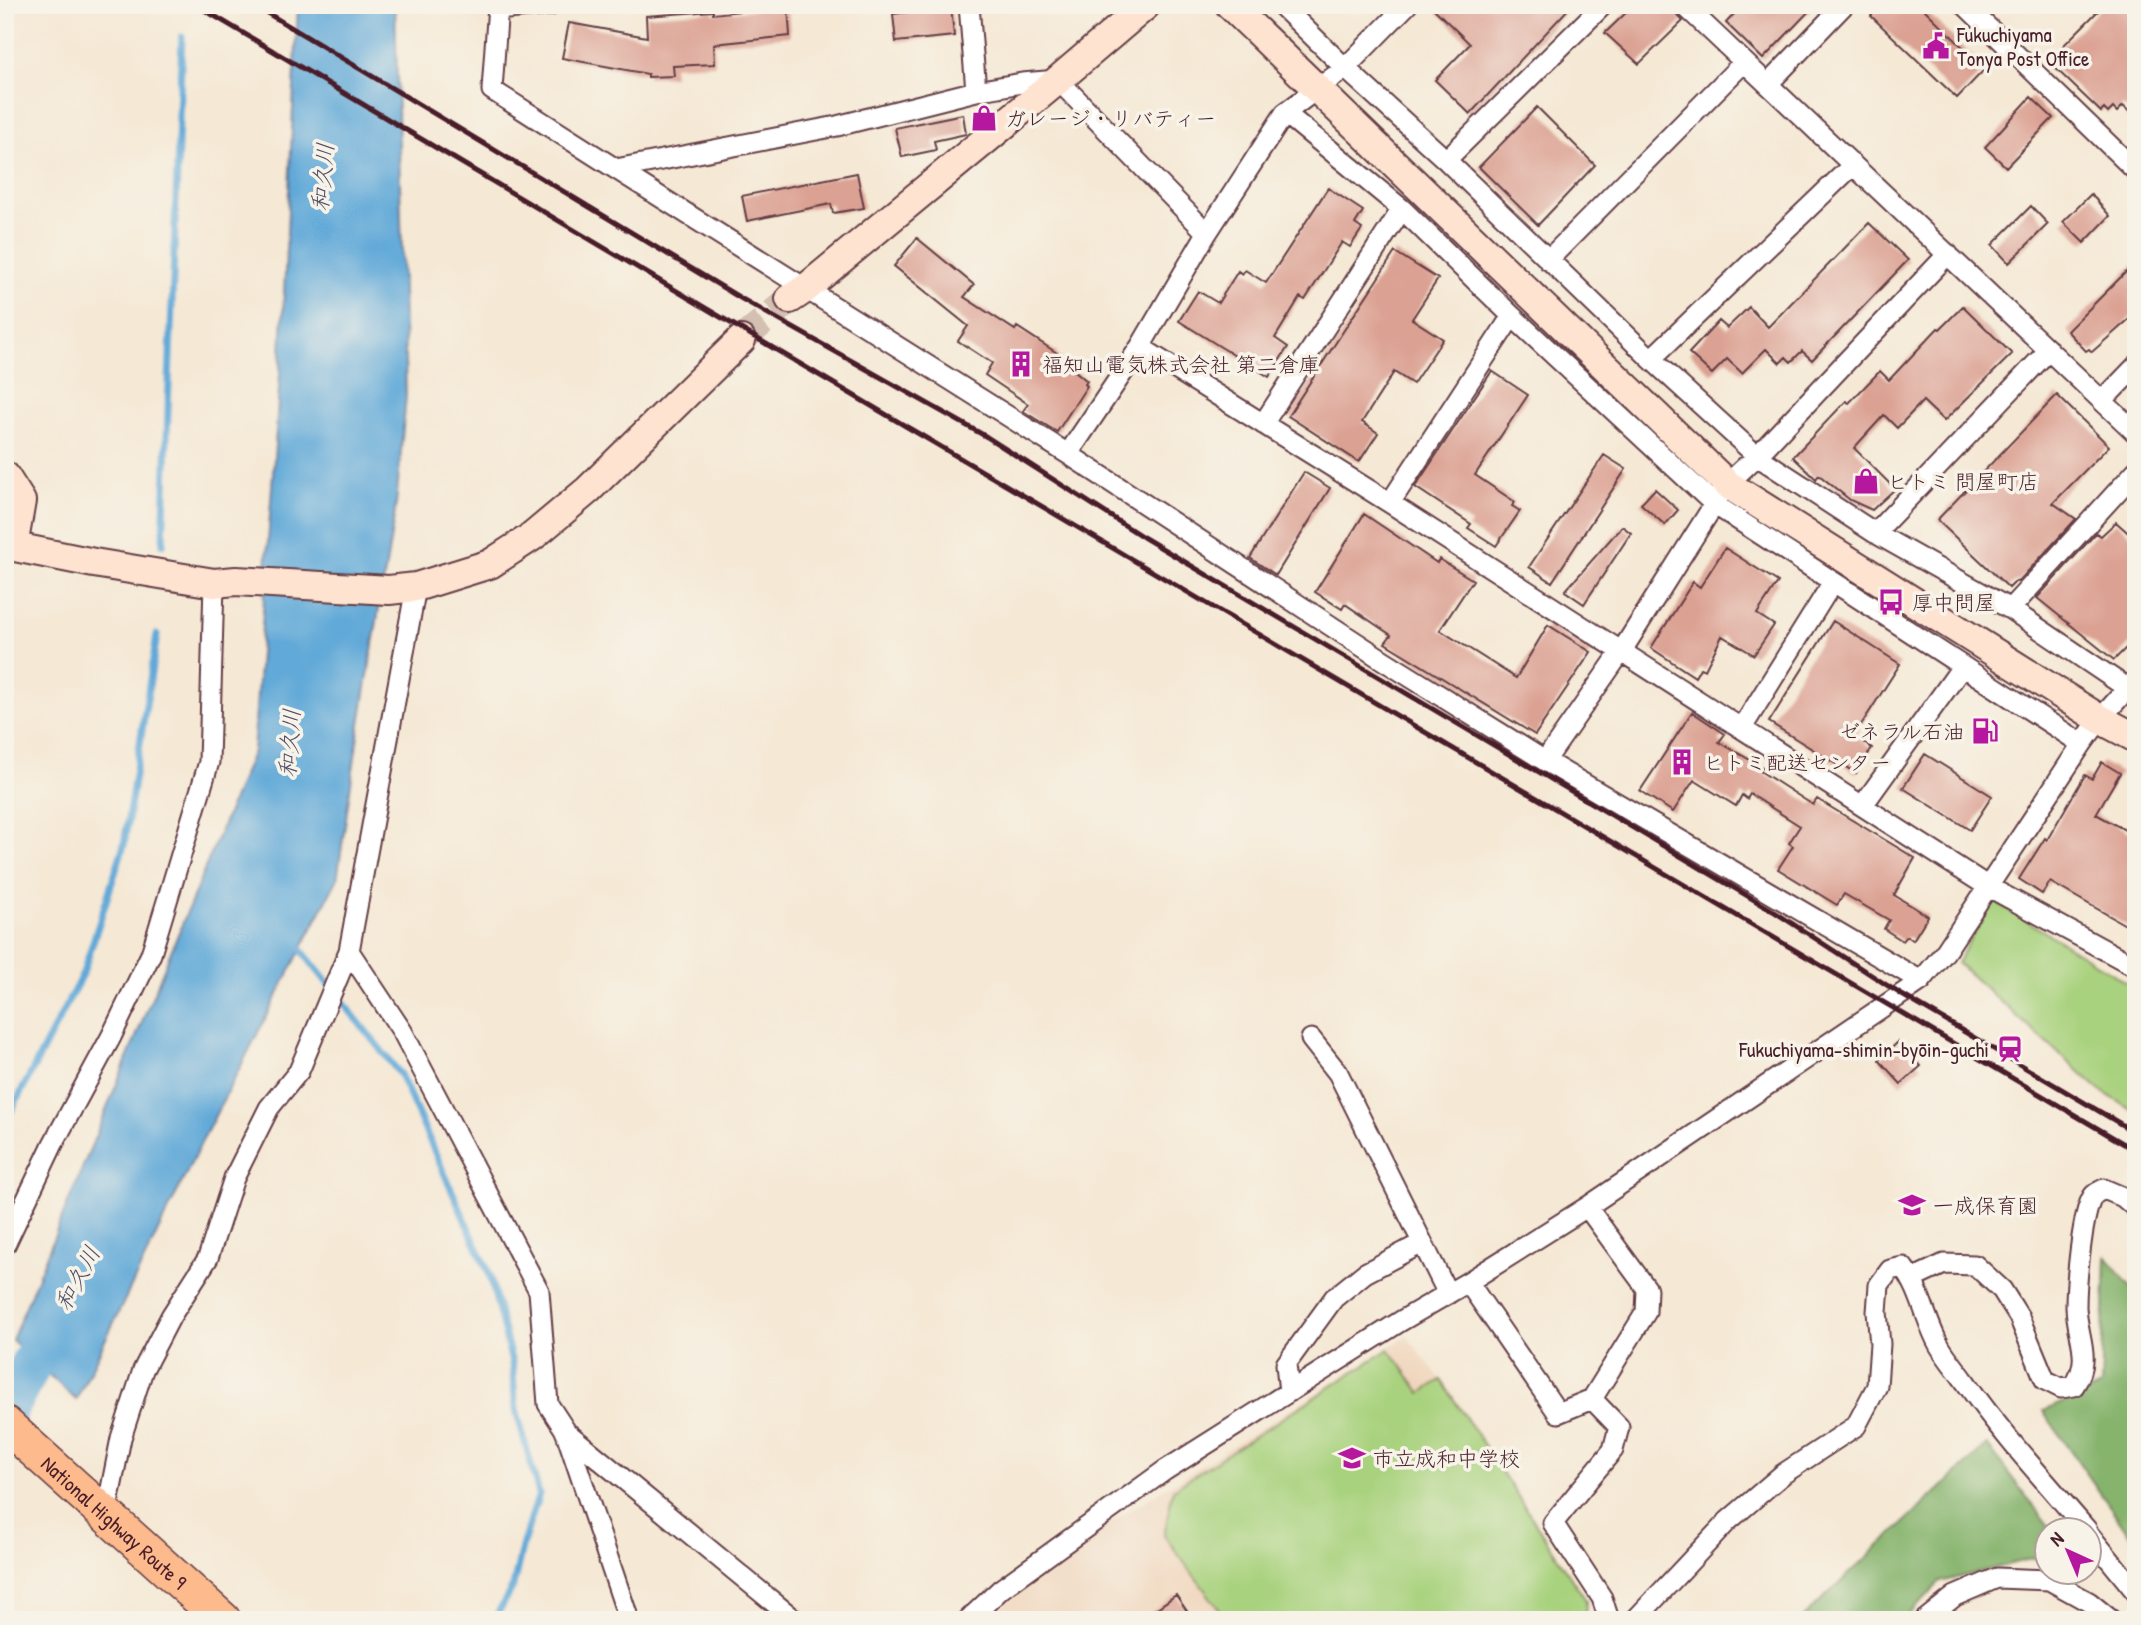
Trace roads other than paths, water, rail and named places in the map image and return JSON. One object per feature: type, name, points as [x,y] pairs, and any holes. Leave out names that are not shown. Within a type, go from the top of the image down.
[{"type":"highway","name":"National Highway Route 9","points":[[5,1423],[223,1620]]},
{"type":"street","points":[[551,5],[498,8],[492,90],[616,169],[798,294],[1068,454],[1371,652],[1545,761],[1921,981]]},
{"type":"street","points":[[969,5],[976,91]]},
{"type":"street","points":[[798,294],[1146,5]]},
{"type":"street","points":[[1230,5],[1721,494],[2136,738]]},
{"type":"street","points":[[968,1620],[1002,1589],[1164,1471],[1587,1207],[1921,981],[1945,952],[2082,744],[2131,684],[2010,609],[1875,533],[1757,456],[1651,359],[1281,5]]},
{"type":"street","points":[[1068,454],[1140,346],[1207,233],[1285,113],[1345,68],[1407,5]]},
{"type":"street","points":[[1446,160],[1602,5]]},
{"type":"street","points":[[1684,5],[2136,433]]},
{"type":"street","points":[[1768,84],[1844,5]]},
{"type":"street","points":[[1965,5],[2136,171]]},
{"type":"street","points":[[1548,260],[1744,62]]},
{"type":"street","points":[[616,169],[837,126],[976,91],[1058,80]]},
{"type":"street","points":[[1058,80],[1207,233]]},
{"type":"street","points":[[1285,113],[1402,209],[1513,316],[1721,494],[1833,582],[2082,744]]},
{"type":"street","points":[[1651,359],[1853,165]]},
{"type":"street","points":[[1263,424],[1402,209]]},
{"type":"street","points":[[1545,761],[1621,652],[1721,494],[1948,254]]},
{"type":"street","points":[[1390,503],[1513,316]]},
{"type":"street","points":[[5,476],[21,501],[9,546],[94,564],[225,582],[402,588],[490,564],[533,536],[588,490],[741,340]]},
{"type":"street","points":[[1140,346],[1987,886],[2136,967]]},
{"type":"street","points":[[1875,533],[2049,350]]},
{"type":"street","points":[[2102,401],[2136,366]]},
{"type":"street","points":[[2010,609],[2136,471]]},
{"type":"street","points":[[5,1245],[53,1144],[111,1037],[151,954],[209,762],[225,582]]},
{"type":"street","points":[[1742,728],[1833,582]]},
{"type":"street","points":[[106,1514],[121,1438],[144,1370],[171,1316],[208,1258],[234,1178],[269,1108],[299,1071],[348,951],[402,588]]},
{"type":"street","points":[[1863,805],[1962,667]]},
{"type":"street","points":[[348,951],[402,1031],[539,1291],[548,1404],[565,1430],[629,1620]]},
{"type":"street","points":[[1311,1040],[1338,1073],[1448,1294]]},
{"type":"street","points":[[1912,1279],[1944,1264],[1975,1265],[2002,1290],[2019,1317],[2045,1380],[2061,1388],[2074,1386],[2080,1376],[2085,1354],[2076,1308],[2086,1212],[2093,1195],[2104,1189],[2123,1197],[2136,1208]]},
{"type":"street","points":[[1468,1282],[1558,1413],[1592,1399],[1646,1312],[1647,1289],[1587,1207]]},
{"type":"street","points":[[1289,1392],[1286,1364],[1334,1298],[1365,1273],[1423,1243]]},
{"type":"street","points":[[1635,1620],[1728,1521],[1783,1474],[1856,1426],[1877,1386],[1880,1344],[1877,1312],[1879,1285],[1890,1270],[1903,1267],[1912,1279],[1939,1345],[2002,1433],[2075,1516]]},
{"type":"street","points":[[1592,1399],[1619,1427],[1613,1450],[1553,1523],[1602,1598],[1609,1620]]},
{"type":"street","points":[[565,1430],[795,1620]]},
{"type":"street","points":[[2102,1550],[2136,1592]]},
{"type":"street","points":[[1925,1620],[1955,1596],[1997,1578],[2049,1580],[2089,1602],[2111,1620]]},
{"type":"water","points":[[298,5],[395,5],[406,396],[396,505],[337,880],[204,1137],[76,1400],[12,1340],[253,751],[280,375]]},
{"type":"waterway","points":[[163,544],[182,37]]},
{"type":"waterway","points":[[5,1123],[83,973],[124,845],[157,635]]},
{"type":"waterway","points":[[295,942],[400,1074],[490,1276],[512,1363],[516,1409],[539,1494],[513,1586],[494,1620]]},
{"type":"waterway","name":"和久川","points":[[5,1412],[60,1311]]},
{"type":"tunnel","points":[[741,340],[790,299]]},
{"type":"railway","points":[[196,5],[2136,1151]]},
{"type":"railway","points":[[254,5],[742,299],[987,437],[1143,537],[1773,911],[1902,995],[2136,1133]]},
{"type":"place","name":"Fukuchiyama Tonya Post Office","points":[[1936,46]]},
{"type":"place","name":"ガレージ・リバティー","points":[[984,118]]},
{"type":"place","name":"福知山電気株式会社 第二倉庫","points":[[1021,364]]},
{"type":"place","name":"ヒトミ 問屋町店","points":[[1866,481]]},
{"type":"place","name":"厚中問屋","points":[[1891,602]]},
{"type":"place","name":"ゼネラル石油","points":[[1985,731]]},
{"type":"place","name":"ヒトミ配送センター","points":[[1682,762]]},
{"type":"place","name":"Fukuchiyama-shimin-byōin-guchi","points":[[2010,1049]]},
{"type":"place","name":"一成保育園","points":[[1912,1205]]},
{"type":"place","name":"市立成和中学校","points":[[1352,1458]]}]
